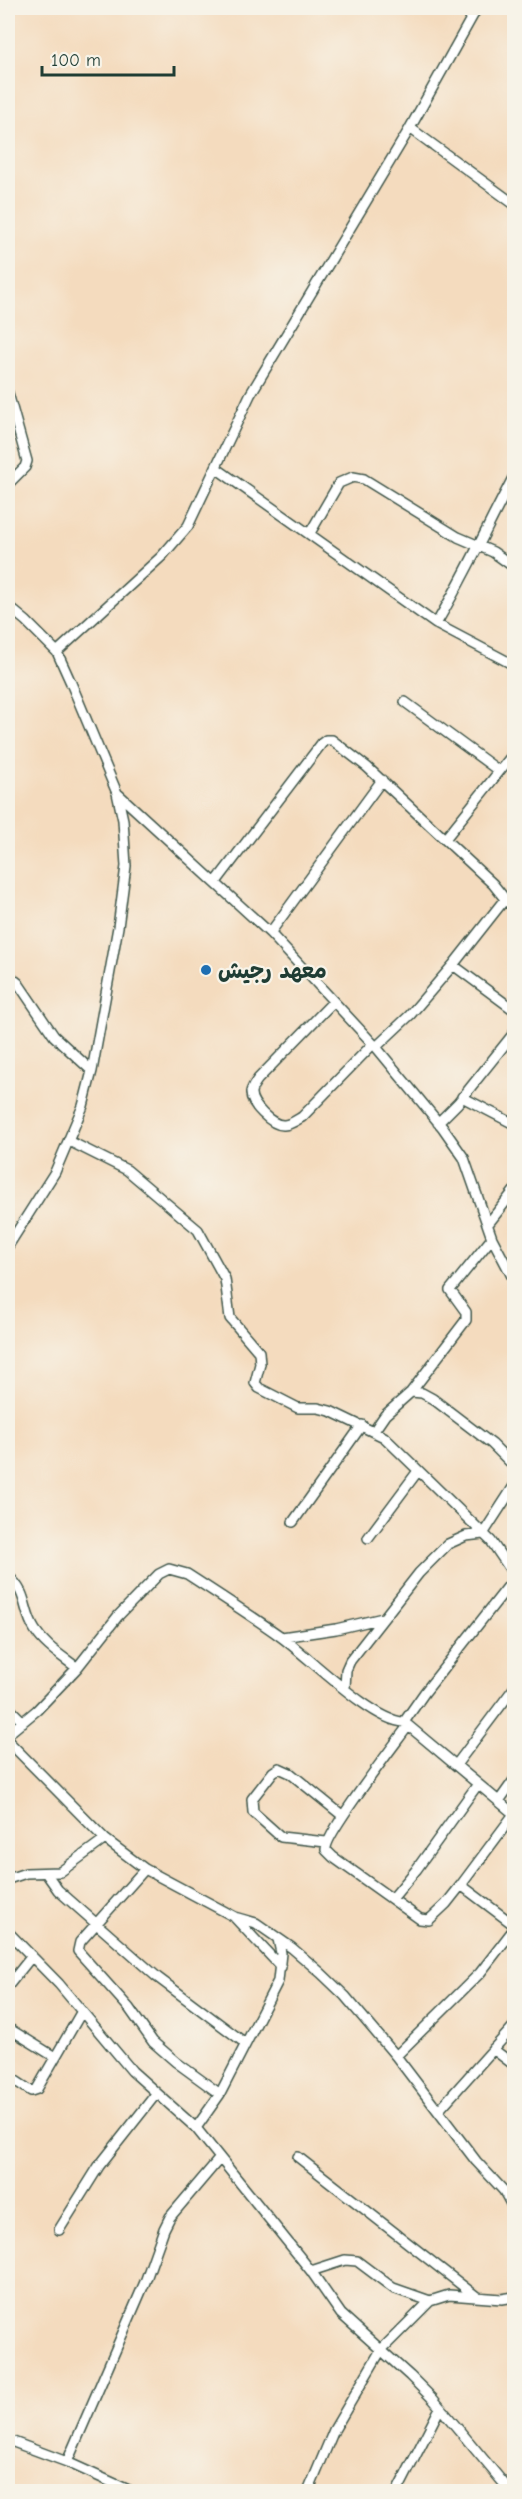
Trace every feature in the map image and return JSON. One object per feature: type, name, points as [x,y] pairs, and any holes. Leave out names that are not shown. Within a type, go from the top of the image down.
[{"type":"street","points":[[57,652],[176,541],[188,526],[250,395],[411,128],[477,8]]},
{"type":"street","points":[[411,128],[514,204]]},
{"type":"street","points":[[8,393],[27,461],[25,467],[8,484]]},
{"type":"street","points":[[216,468],[436,624],[514,665]]},
{"type":"street","points":[[436,624],[458,587],[477,545],[514,476]]},
{"type":"street","points":[[310,533],[339,483],[353,477],[364,480],[458,537],[493,552],[514,567]]},
{"type":"street","points":[[8,606],[57,652],[117,793],[123,820],[126,866],[118,927],[92,1071],[83,1106],[55,1172],[8,1246]]},
{"type":"street","points":[[405,702],[499,771]]},
{"type":"street","points":[[216,882],[326,740],[332,740],[382,780],[493,884],[514,908]]},
{"type":"street","points":[[445,839],[514,753]]},
{"type":"street","points":[[270,933],[382,780]]},
{"type":"street","points":[[117,793],[270,933],[374,1046],[438,1123],[464,1158],[492,1238],[514,1280]]},
{"type":"street","points":[[333,1002],[258,1079],[251,1090],[252,1097],[260,1110],[279,1125],[286,1126],[302,1117],[374,1046],[410,1015],[505,899]]},
{"type":"street","points":[[453,965],[514,1010]]},
{"type":"street","points":[[8,975],[18,983],[65,1049],[92,1071]]},
{"type":"street","points":[[438,1123],[514,1033]]},
{"type":"street","points":[[462,1097],[514,1124]]},
{"type":"street","points":[[8,1734],[77,1668],[118,1616],[159,1574],[169,1569],[187,1574],[282,1637],[345,1689],[386,1718],[406,1724],[514,1814],[446,1904],[429,1920],[420,1919],[326,1850],[326,1842],[406,1724],[425,1692],[514,1577],[491,1541],[384,1437],[330,1411],[318,1408],[298,1408],[259,1388],[255,1381],[260,1364],[259,1352],[230,1318],[225,1279],[205,1240],[191,1224],[127,1170],[69,1141]]},
{"type":"street","points":[[488,1224],[514,1191]]},
{"type":"street","points":[[374,1431],[386,1415],[411,1392],[466,1320],[466,1312],[450,1290],[492,1238]]},
{"type":"street","points":[[411,1392],[422,1393],[433,1399],[492,1444],[514,1466]]},
{"type":"street","points":[[293,1522],[362,1425]]},
{"type":"street","points":[[368,1538],[418,1471]]},
{"type":"street","points":[[483,1534],[514,1486]]},
{"type":"street","points":[[345,1689],[346,1670],[350,1661],[419,1573],[448,1544],[466,1536],[483,1534]]},
{"type":"street","points":[[8,1576],[25,1599],[30,1622],[42,1640],[77,1668]]},
{"type":"street","points":[[282,1637],[336,1629],[383,1618]]},
{"type":"street","points":[[456,1765],[514,1688]]},
{"type":"street","points":[[8,1707],[23,1722]]},
{"type":"street","points":[[8,1741],[105,1839],[145,1869],[235,1917],[253,1921],[305,1959],[345,1996],[396,2056],[476,2161],[504,2191],[514,2209]]},
{"type":"street","points":[[326,1842],[281,1837],[255,1814],[251,1805],[252,1800],[273,1772],[279,1768],[290,1773],[343,1816]]},
{"type":"street","points":[[500,1801],[514,1780]]},
{"type":"street","points":[[392,1899],[416,1870],[478,1784]]},
{"type":"street","points":[[8,1879],[26,1873],[65,1870],[105,1839]]},
{"type":"street","points":[[145,1869],[79,1944],[80,1955],[129,2008],[153,2042],[220,2094]]},
{"type":"street","points":[[46,1873],[58,1890],[156,1977],[245,2043]]},
{"type":"street","points":[[396,2056],[480,1973],[514,1927],[461,1885]]},
{"type":"street","points":[[235,1917],[280,1967]]},
{"type":"street","points":[[8,1932],[82,2011],[114,2052],[156,2094],[196,2128],[311,2271],[341,2314],[410,2376],[511,2492]]},
{"type":"street","points":[[196,2128],[220,2094],[278,1981],[280,1967],[278,1940]]},
{"type":"street","points":[[8,1986],[32,1956]]},
{"type":"street","points":[[8,2076],[34,2091],[43,2081],[82,2011]]},
{"type":"street","points":[[438,2111],[514,2026]]},
{"type":"street","points":[[8,2028],[55,2057]]},
{"type":"street","points":[[494,2049],[514,2065]]},
{"type":"street","points":[[59,2230],[99,2166],[156,2094]]},
{"type":"street","points":[[298,2157],[477,2297]]},
{"type":"street","points":[[67,2462],[145,2282],[170,2217],[220,2158]]},
{"type":"street","points":[[311,2271],[345,2260],[357,2261],[393,2288],[430,2301]]},
{"type":"street","points":[[308,2492],[334,2430],[381,2350],[430,2301],[449,2295],[502,2299],[514,2297]]},
{"type":"street","points":[[398,2492],[440,2408]]},
{"type":"street","points":[[8,2440],[67,2462],[133,2492]]},
{"type":"place","name":"معهد رجيش","points":[[206,970]]}]
